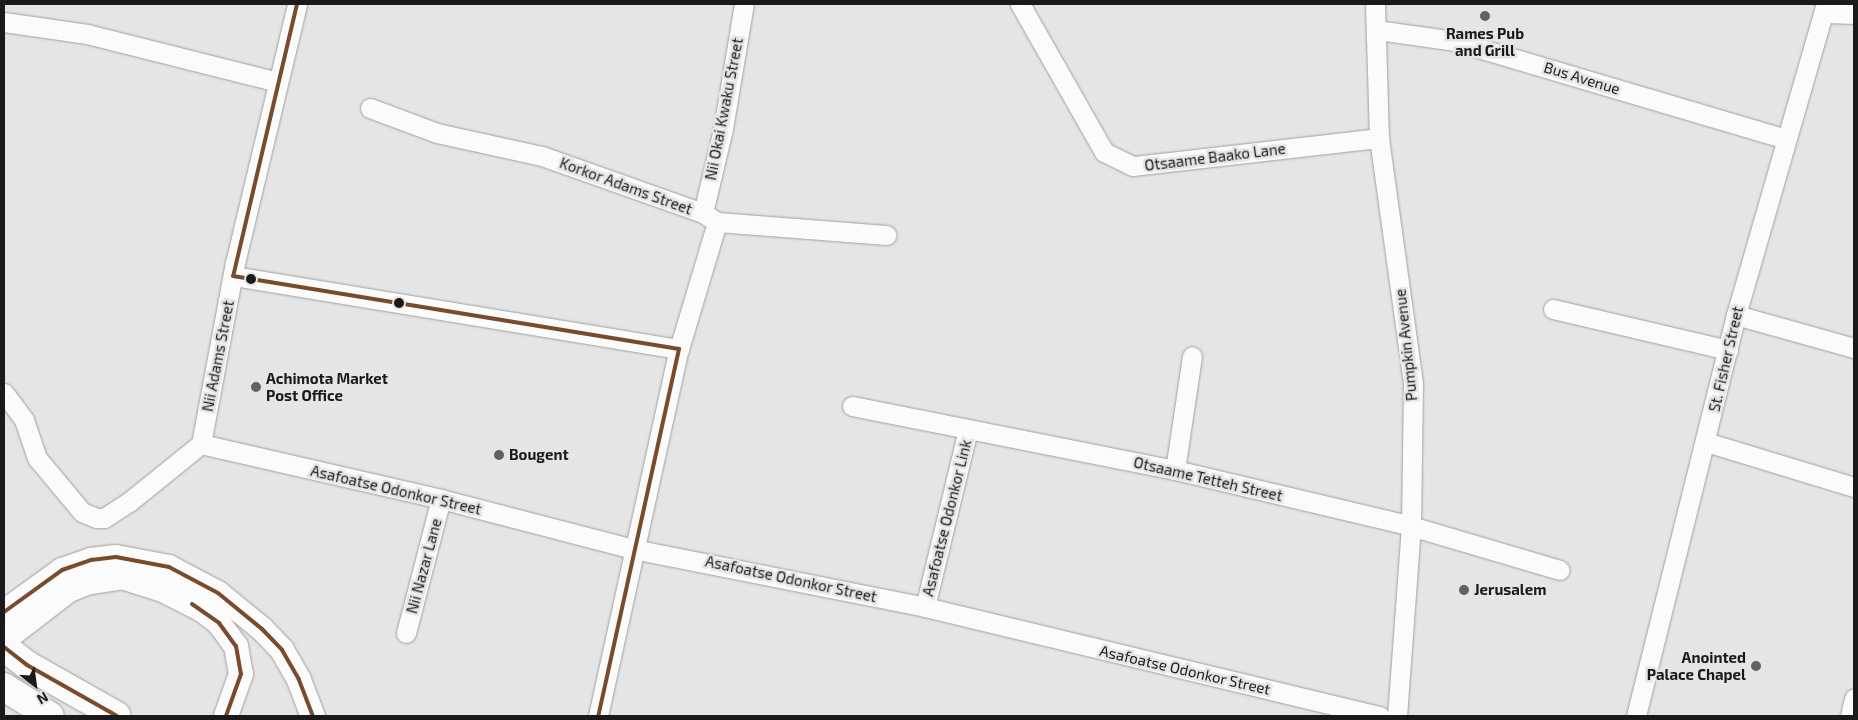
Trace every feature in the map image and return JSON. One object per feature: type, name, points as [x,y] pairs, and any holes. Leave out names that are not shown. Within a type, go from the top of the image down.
[{"type":"highway","points":[[4,647],[27,665],[116,716]]},
{"type":"highway","points":[[4,687],[50,716]]},
{"type":"main road","points":[[10,626],[62,570],[91,560],[116,557],[169,567],[218,593],[262,629],[290,665],[313,716]]},
{"type":"main road","points":[[10,626],[70,590],[86,583],[122,577],[163,590],[202,610],[219,623],[236,646],[240,674],[226,716]]},
{"type":"street","name":"Nii Adams Street","points":[[201,444],[233,276],[297,4]]},
{"type":"street","name":"Nii Okai Kwaku Street","points":[[598,716],[633,549],[710,218],[744,4]]},
{"type":"street","name":"Otsaame Baako Lane","points":[[1020,4],[1104,152],[1133,166],[1379,138]]},
{"type":"street","name":"Pumpkin Avenue","points":[[1375,4],[1379,138],[1413,384],[1411,526],[1397,716]]},
{"type":"street","points":[[1826,8],[1854,14]]},
{"type":"street","name":"St. Fisher Street","points":[[1636,716],[1706,442],[1736,315],[1785,139],[1826,8]]},
{"type":"street","points":[[4,22],[87,34],[278,82]]},
{"type":"street","name":"Bus Avenue","points":[[1376,30],[1455,41],[1785,139]]},
{"type":"street","name":"Korkor Adams Street","points":[[370,108],[437,133],[542,156],[710,218],[887,235]]},
{"type":"street","points":[[233,276],[679,349]]},
{"type":"street","points":[[1552,309],[1728,350]]},
{"type":"street","points":[[1736,315],[1854,348]]},
{"type":"street","points":[[1175,470],[1192,356]]},
{"type":"street","points":[[4,394],[24,420],[37,458],[82,512],[96,518],[104,518],[129,502],[201,444]]},
{"type":"street","name":"Otsaame Tetteh Street","points":[[852,406],[1175,470],[1411,526],[1560,570]]},
{"type":"street","name":"Asafoatse Odonkor Link","points":[[925,607],[968,429]]},
{"type":"street","points":[[1706,442],[1854,487]]},
{"type":"street","name":"Asafoatse Odonkor Street","points":[[201,444],[441,499],[633,549],[925,607],[1380,716]]},
{"type":"street","name":"Nii Nazar Lane","points":[[406,633],[441,499]]},
{"type":"street","points":[[1850,716],[1854,698]]},
{"type":"transit line","points":[[297,4],[233,276],[679,349],[598,716]]},
{"type":"transit line","points":[[4,612],[62,570],[91,560],[116,557],[169,567],[218,593],[262,629],[282,650],[299,680],[313,716]]},
{"type":"transit line","points":[[192,604],[219,623],[236,646],[241,674],[226,716]]},
{"type":"transit line","points":[[4,647],[27,665],[117,716]]},
{"type":"place","name":"Rames Pub and Grill","points":[[1485,16]]},
{"type":"place","name":"Achimota Market Post Office","points":[[256,387]]},
{"type":"place","name":"Bougent","points":[[499,455]]},
{"type":"place","name":"Jerusalem","points":[[1464,590]]},
{"type":"place","name":"Anointed Palace Chapel","points":[[1756,666]]}]
